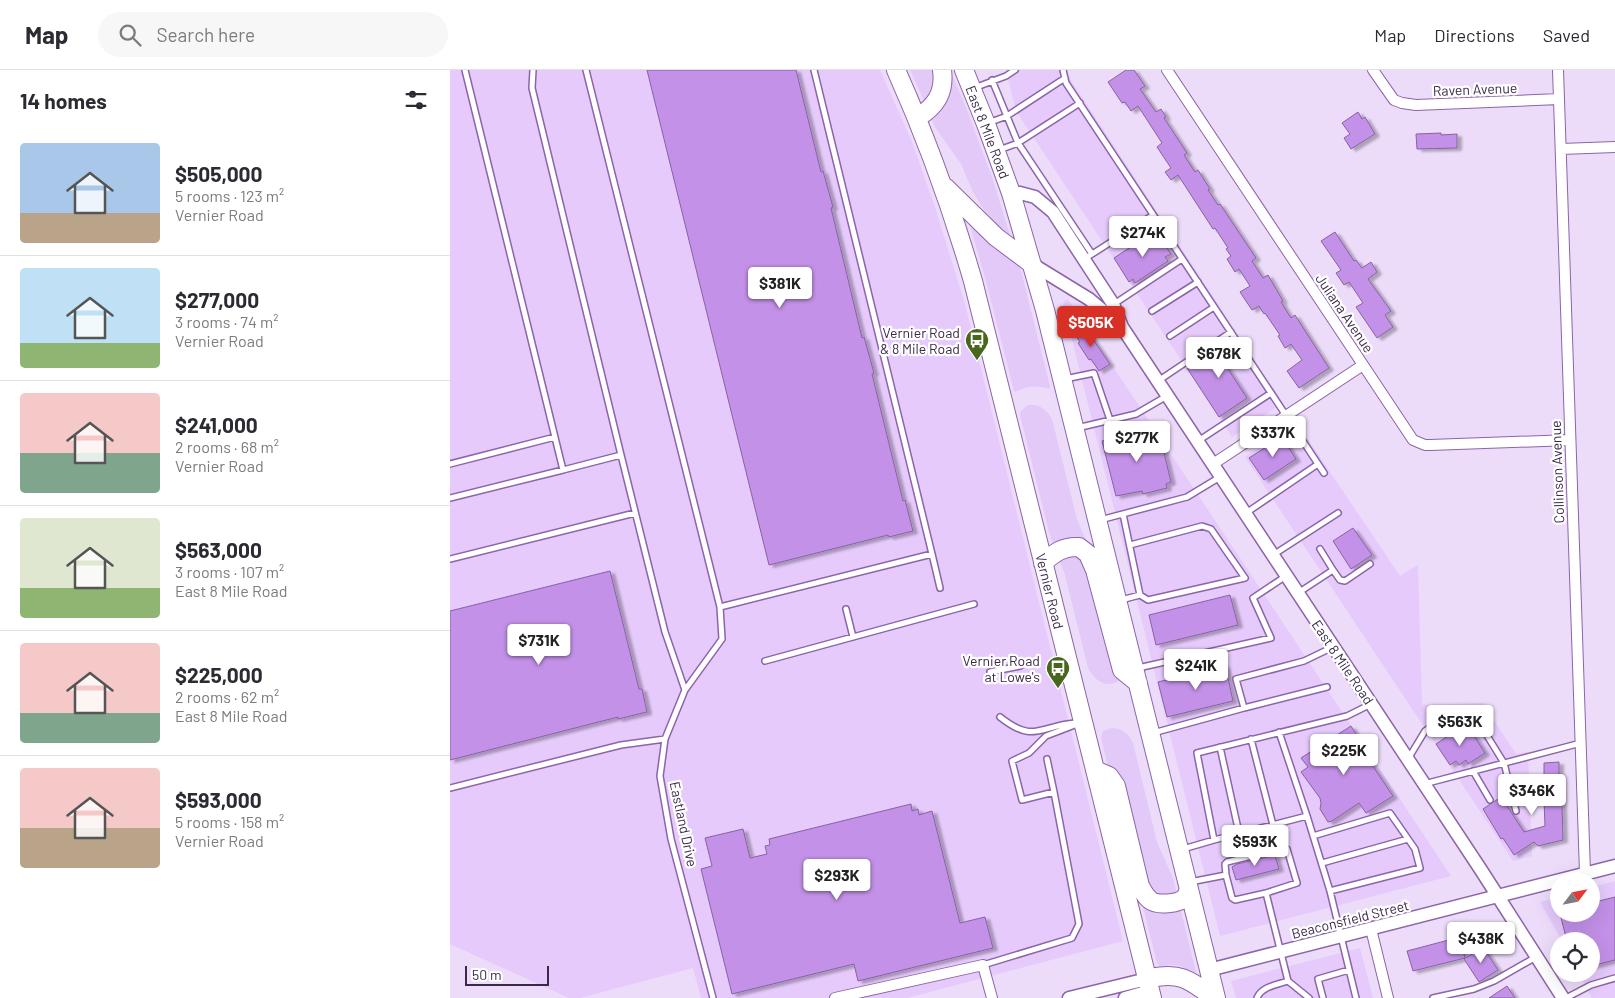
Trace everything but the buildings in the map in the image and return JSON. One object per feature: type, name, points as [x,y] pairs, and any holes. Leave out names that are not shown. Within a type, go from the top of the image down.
[{"type":"highway","points":[[896,70],[917,118],[942,185],[996,237],[1032,264]]},
{"type":"highway","points":[[917,118],[936,102],[942,87],[942,70]]},
{"type":"highway","name":"East 8 Mile Road","points":[[964,70],[997,151],[1011,193]]},
{"type":"highway","name":"Vernier Road","points":[[942,185],[973,281],[1150,989]]},
{"type":"highway","points":[[1011,193],[1063,380],[1215,998]]},
{"type":"highway","points":[[1043,563],[1057,551],[1066,547],[1079,547],[1088,554],[1095,570],[1122,670],[1136,676]]},
{"type":"highway","points":[[1095,770],[1109,776],[1116,786],[1140,886],[1144,894],[1156,903],[1166,904],[1186,896],[1188,886]]},
{"type":"highway","points":[[1150,989],[1160,976],[1177,976],[1193,983],[1215,998]]},
{"type":"street","name":"Juliana Avenue","points":[[1167,70],[1413,440],[1425,445],[1570,440]]},
{"type":"street","name":"Raven Avenue","points":[[1373,70],[1394,100],[1402,103],[1416,105],[1559,100]]},
{"type":"street","name":"Collinson Avenue","points":[[1558,70],[1585,872]]},
{"type":"street","points":[[1561,149],[1615,147]]},
{"type":"street","name":"East 8 Mile Road","points":[[1011,193],[1035,197],[1048,206],[1088,257],[1113,304],[1122,327],[1498,895],[1564,998]]},
{"type":"street","name":"East 8 Mile Road","points":[[1032,264],[1089,299],[1122,327]]},
{"type":"street","points":[[1213,464],[1363,365]]},
{"type":"street","name":"Beaconsfield Street","points":[[1589,872],[1615,866]]},
{"type":"street","name":"Beaconsfield Street","points":[[1209,970],[1550,882]]},
{"type":"street","points":[[1371,929],[1388,998]]},
{"type":"street","points":[[835,998],[983,964],[992,998]]},
{"type":"street","points":[[1069,998],[1150,989]]},
{"type":"street","points":[[1125,998],[1150,989]]},
{"type":"lane","points":[[465,70],[563,470]]},
{"type":"lane","points":[[533,70],[532,88],[635,513],[665,632],[684,690]]},
{"type":"lane","name":"Eastland Drive","points":[[586,70],[720,607],[722,639],[684,690],[665,739],[660,776],[671,839],[713,998]]},
{"type":"lane","points":[[814,70],[940,588]]},
{"type":"lane","points":[[972,89],[1006,76],[1015,70]]},
{"type":"lane","points":[[1063,70],[1066,83],[1324,473]]},
{"type":"lane","points":[[986,124],[1007,116],[1065,78]]},
{"type":"lane","points":[[992,80],[1018,143],[1088,257],[1153,214]]},
{"type":"lane","points":[[997,151],[1018,143],[1080,104]]},
{"type":"lane","points":[[1113,304],[1182,259]]},
{"type":"lane","points":[[1152,311],[1198,282]]},
{"type":"lane","points":[[1170,336],[1214,307]]},
{"type":"lane","points":[[1157,381],[1231,332]]},
{"type":"lane","points":[[1063,380],[1094,373],[1110,420]]},
{"type":"lane","points":[[1198,441],[1271,392]]},
{"type":"lane","points":[[1075,428],[1136,414],[1167,396]]},
{"type":"lane","points":[[450,464],[555,437]]},
{"type":"lane","points":[[450,498],[621,455]]},
{"type":"lane","points":[[1245,514],[1318,464]]},
{"type":"lane","points":[[1098,521],[1187,497],[1220,476]]},
{"type":"lane","points":[[450,559],[635,513]]},
{"type":"lane","points":[[1273,555],[1338,513]]},
{"type":"lane","points":[[1123,514],[1140,595]]},
{"type":"lane","points":[[1117,600],[1140,595],[1148,600],[1245,578],[1210,529],[1202,526],[1130,545]]},
{"type":"lane","points":[[1320,549],[1340,580],[1345,581],[1370,564]]},
{"type":"lane","points":[[720,607],[932,554]]},
{"type":"lane","points":[[1298,593],[1334,570]]},
{"type":"lane","points":[[1136,676],[1270,638],[1253,598],[1287,576]]},
{"type":"lane","points":[[765,661],[974,604]]},
{"type":"lane","points":[[846,609],[854,638]]},
{"type":"lane","points":[[1244,708],[1236,679],[1304,661],[1333,647]]},
{"type":"lane","points":[[990,672],[1020,666]]},
{"type":"lane","points":[[1150,733],[1327,687]]},
{"type":"lane","points":[[1214,840],[1197,752],[1347,716],[1371,704]]},
{"type":"lane","points":[[1000,717],[1015,728],[1028,732],[1038,732],[1064,724],[1083,722]]},
{"type":"lane","points":[[1408,759],[1425,731],[1440,721],[1470,720],[1483,729],[1504,763],[1516,810]]},
{"type":"lane","points":[[1054,792],[1022,800],[1012,761],[1029,753],[1046,736],[1083,722]]},
{"type":"lane","points":[[1279,732],[1322,863],[1342,936],[1348,970],[1356,998]]},
{"type":"lane","points":[[450,788],[621,745],[665,739]]},
{"type":"lane","points":[[1251,739],[1273,825]]},
{"type":"lane","points":[[1424,784],[1581,743]]},
{"type":"lane","points":[[1220,747],[1239,833]]},
{"type":"lane","points":[[983,964],[1072,938],[1079,924],[1047,759]]},
{"type":"lane","points":[[1473,771],[1490,800]]},
{"type":"lane","points":[[1313,836],[1390,813],[1415,849],[1420,868],[1330,891]]},
{"type":"lane","points":[[1180,850],[1308,816]]},
{"type":"lane","points":[[1322,863],[1408,839]]},
{"type":"lane","points":[[1286,848],[1297,883],[1266,893],[1234,899],[1226,875],[1225,864],[1227,862],[1286,848]]},
{"type":"lane","points":[[1188,886],[1226,875]]},
{"type":"lane","points":[[1266,893],[1288,981],[1310,998]]},
{"type":"lane","points":[[1433,998],[1474,989],[1494,982],[1536,957]]},
{"type":"lane","points":[[1323,998],[1318,980],[1348,970]]},
{"type":"lane","points":[[1564,998],[1591,985],[1615,978]]},
{"type":"lane","points":[[1257,998],[1261,991],[1288,981]]},
{"type":"shaded area","points":[[450,70],[880,70],[912,142],[934,204],[965,304],[1123,941],[907,998],[701,998],[693,968],[580,998],[569,998],[450,944]]},
{"type":"shaded area","points":[[910,70],[937,70],[937,84],[925,103]]},
{"type":"shaded area","points":[[950,70],[993,180],[1010,235],[999,227],[984,210],[973,192],[961,164],[932,120],[942,105]]},
{"type":"shaded area","points":[[1006,70],[1067,70],[1070,79],[1283,403],[1232,437],[1016,111]]},
{"type":"shaded area","points":[[972,227],[1020,267],[1050,386],[1049,389],[1032,387],[1014,391]]},
{"type":"shaded area","points":[[1067,299],[1451,876],[1220,936],[1063,303]]},
{"type":"shaded area","points":[[1028,405],[1036,405],[1042,408],[1052,419],[1077,519],[1092,555],[1120,680],[1115,683],[1106,684],[1097,680],[1088,668],[1065,575],[1049,532],[1020,415],[1021,411]]},
{"type":"shaded area","points":[[1297,423],[1400,576],[1418,565],[1422,705],[1483,703],[1516,754],[1528,752],[1532,856],[1513,861],[1245,457]]},
{"type":"shaded area","points":[[1112,728],[1124,732],[1133,743],[1157,842],[1173,878],[1196,972],[1176,965],[1160,966],[1157,963],[1101,738],[1103,731]]},
{"type":"shaded area","points":[[1615,881],[1615,998],[1592,998],[1583,982],[1600,982],[1600,932],[1557,932],[1551,922],[1600,922],[1600,885]]},
{"type":"shaded area","points":[[1550,899],[1550,920],[1540,902]]},
{"type":"shaded area","points":[[1360,948],[1373,998],[1236,998],[1231,981]]},
{"type":"place","name":"Vernier Road & 8 Mile Road","points":[[977,361]]},
{"type":"place","name":"Vernier Road at Lowe's","points":[[1058,689]]}]
